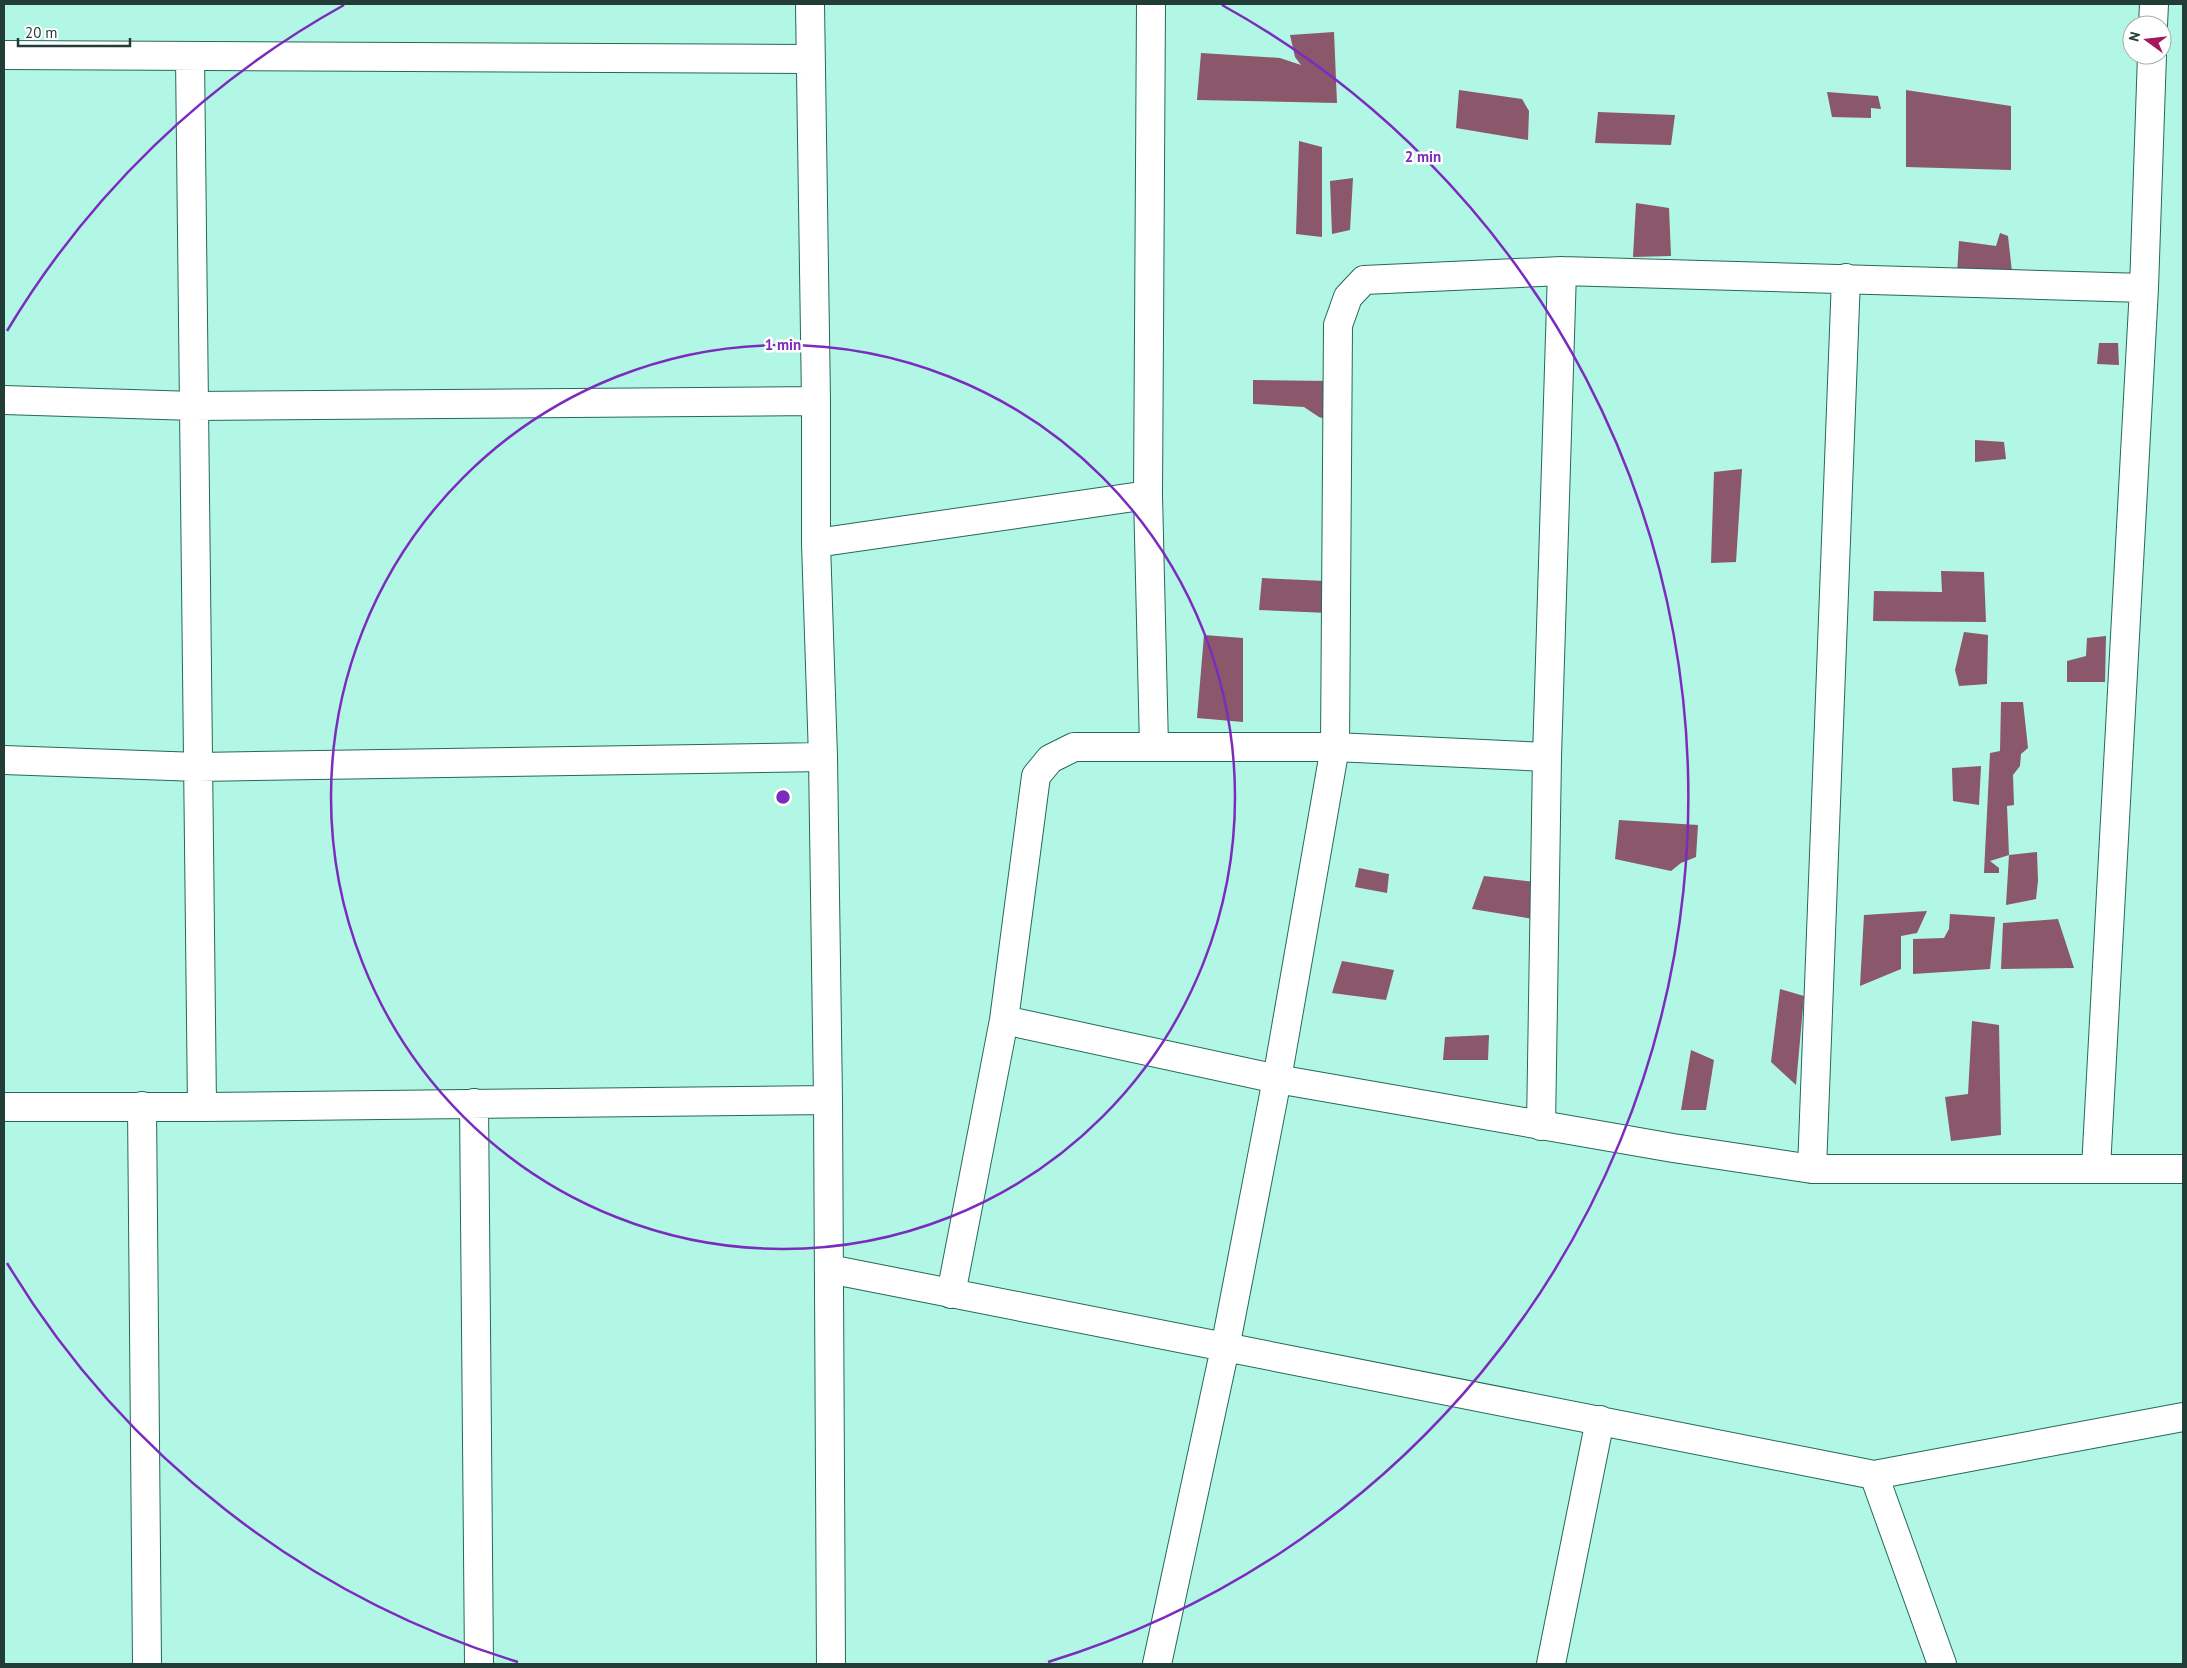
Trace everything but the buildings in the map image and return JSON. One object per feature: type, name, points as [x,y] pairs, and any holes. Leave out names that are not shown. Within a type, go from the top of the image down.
[{"type":"street","points":[[810,4],[816,401],[816,543],[823,757],[828,1100],[831,1664]]},
{"type":"street","points":[[1151,4],[1148,495],[1154,746]]},
{"type":"street","points":[[4,55],[810,59]]},
{"type":"street","points":[[190,57],[202,1107]]},
{"type":"street","points":[[2096,1168],[2144,288],[2152,65]]},
{"type":"street","points":[[1157,1664],[1225,1348],[1277,1078],[1335,747],[1338,325],[1348,297],[1364,280],[1562,271],[2144,288]]},
{"type":"street","points":[[1541,1126],[1548,757],[1562,271]]},
{"type":"street","points":[[1812,1169],[1846,278]]},
{"type":"street","points":[[4,400],[194,406],[816,401]]},
{"type":"street","points":[[816,543],[1148,495]]},
{"type":"street","points":[[951,1294],[1004,1020],[1036,776],[1050,759],[1074,746],[1335,747],[1548,757]]},
{"type":"street","points":[[4,760],[198,767],[823,757]]},
{"type":"street","points":[[1004,1020],[1277,1078],[1541,1126],[1812,1169],[2183,1169]]},
{"type":"street","points":[[4,1107],[202,1107],[828,1100]]},
{"type":"street","points":[[474,1103],[479,1664]]},
{"type":"street","points":[[142,1106],[147,1664]]},
{"type":"street","points":[[829,1269],[1874,1475],[2183,1417]]},
{"type":"street","points":[[1550,1664],[1600,1420]]},
{"type":"street","points":[[1874,1475],[1942,1664]]}]
